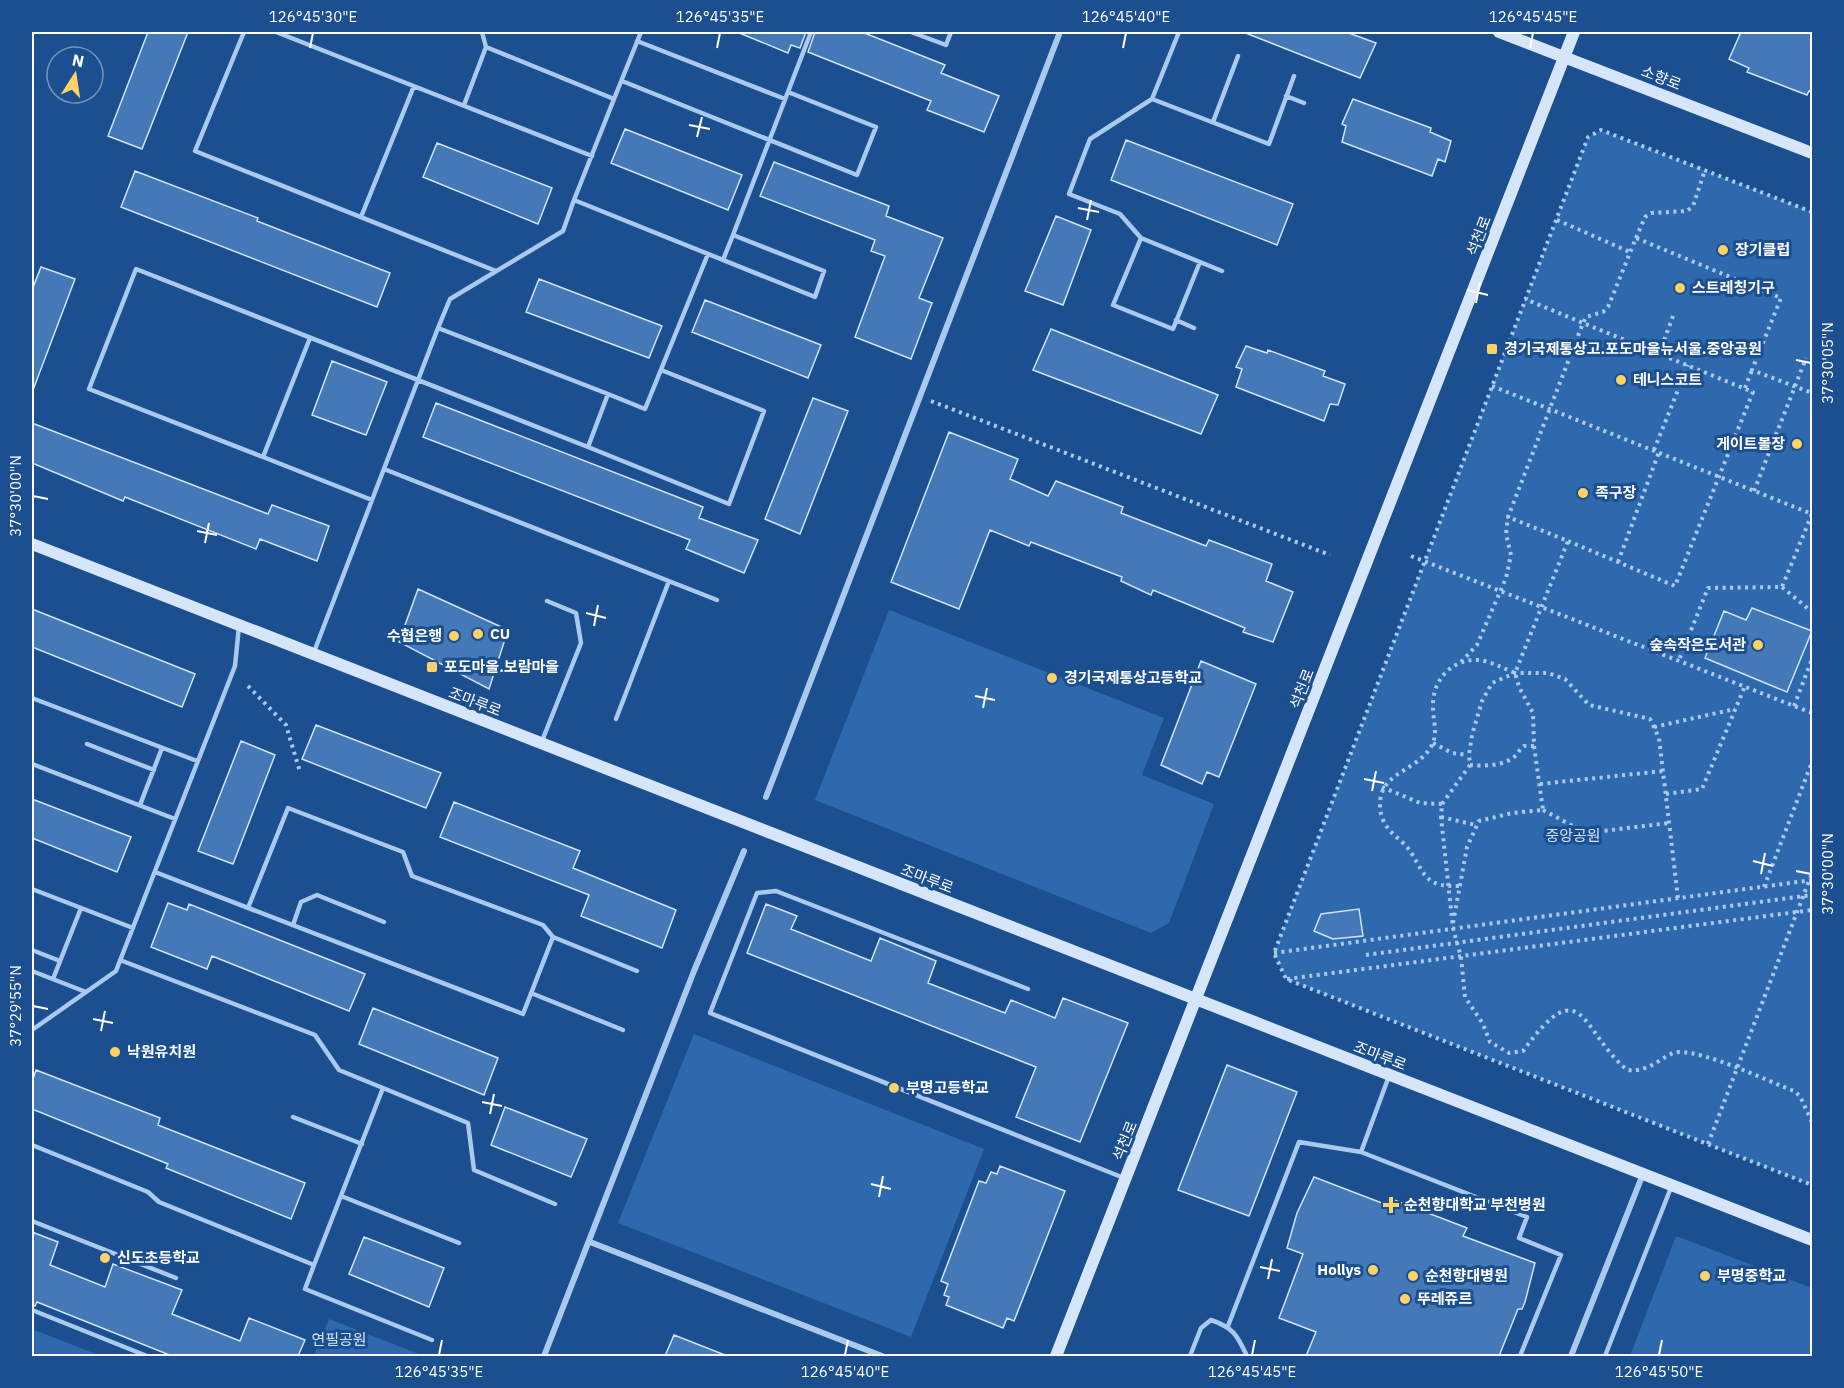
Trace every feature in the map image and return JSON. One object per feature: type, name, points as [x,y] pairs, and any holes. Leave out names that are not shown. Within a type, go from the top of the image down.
[{"type":"street","points":[[766,797],[1060,32]]},
{"type":"street","name":"소향로","points":[[1499,32],[1812,153]]},
{"type":"street","name":"석천로","points":[[1056,1356],[1197,1001],[1574,32]]},
{"type":"street","name":"조마루로","points":[[32,544],[1812,1240]]},
{"type":"street","points":[[544,1356],[694,971],[744,851]]},
{"type":"street","points":[[1571,1356],[1643,1173]]},
{"type":"street","points":[[590,1242],[882,1356]]},
{"type":"lane","points":[[243,32],[195,151],[496,271]]},
{"type":"lane","points":[[276,32],[592,156]]},
{"type":"lane","points":[[464,105],[486,47],[482,32]]},
{"type":"lane","points":[[313,655],[450,299],[563,231],[641,32]]},
{"type":"lane","points":[[723,260],[811,32]]},
{"type":"lane","points":[[911,32],[946,45],[951,32]]},
{"type":"lane","points":[[1179,32],[1152,99],[1090,139],[1069,194],[1120,214],[1141,238],[1222,271]]},
{"type":"lane","points":[[637,41],[785,99]]},
{"type":"lane","points":[[486,47],[615,99]]},
{"type":"lane","points":[[1213,122],[1238,56]]},
{"type":"lane","points":[[1152,99],[1269,144],[1294,76]]},
{"type":"lane","points":[[622,81],[857,175],[876,127],[788,92]]},
{"type":"lane","points":[[361,217],[414,86]]},
{"type":"lane","points":[[1286,96],[1304,103]]},
{"type":"lane","points":[[574,200],[815,297],[824,271],[733,235]]},
{"type":"lane","points":[[1141,238],[1113,305],[1173,329],[1200,262]]},
{"type":"lane","points":[[438,328],[645,409],[708,254]]},
{"type":"lane","points":[[372,500],[89,389],[136,269],[729,504],[764,411],[661,370]]},
{"type":"lane","points":[[1176,320],[1194,328]]},
{"type":"lane","points":[[263,457],[310,338]]},
{"type":"lane","points":[[588,447],[608,394]]},
{"type":"lane","points":[[384,469],[717,600]]},
{"type":"lane","points":[[616,719],[669,581]]},
{"type":"lane","points":[[541,744],[581,643],[576,613],[547,601]]},
{"type":"lane","points":[[32,1030],[116,971],[235,666],[238,626]]},
{"type":"lane","points":[[32,698],[197,761]]},
{"type":"lane","points":[[87,744],[154,770]]},
{"type":"lane","points":[[140,805],[162,748]]},
{"type":"lane","points":[[32,764],[175,819]]},
{"type":"lane","points":[[248,908],[288,808],[403,852],[412,876],[543,925],[553,938],[637,971]]},
{"type":"lane","points":[[155,872],[523,1014],[553,938]]},
{"type":"lane","points":[[32,889],[133,928]]},
{"type":"lane","points":[[1028,990],[776,891],[757,893],[710,1013],[1126,1179]]},
{"type":"lane","points":[[293,925],[301,902],[317,895],[384,922]]},
{"type":"lane","points":[[53,979],[81,908]]},
{"type":"lane","points":[[32,950],[60,961]]},
{"type":"lane","points":[[120,960],[315,1035],[339,1070],[468,1123],[474,1170],[555,1204]]},
{"type":"lane","points":[[32,971],[86,992]]},
{"type":"lane","points":[[531,993],[623,1030]]},
{"type":"lane","points":[[1361,1152],[1389,1076]]},
{"type":"lane","points":[[384,1088],[305,1289],[432,1340]]},
{"type":"lane","points":[[292,1117],[362,1144]]},
{"type":"lane","points":[[1228,1326],[1299,1142],[1361,1152],[1527,1216],[1519,1238],[1561,1255],[1520,1356]]},
{"type":"lane","points":[[32,1145],[148,1192],[159,1203],[314,1265]]},
{"type":"lane","points":[[1605,1356],[1672,1185]]},
{"type":"lane","points":[[341,1196],[459,1244]]},
{"type":"lane","points":[[32,1221],[176,1278]]},
{"type":"lane","points":[[32,1310],[147,1356]]},
{"type":"lane","points":[[1190,1356],[1201,1328],[1211,1320],[1228,1326],[1238,1336],[1247,1356]]},
{"type":"path","points":[[1812,212],[1601,130],[1588,137],[1274,953],[1286,979],[1812,1185]]},
{"type":"path","points":[[1459,886],[1436,884],[1426,879],[1410,850],[1387,827],[1380,813],[1383,788],[1393,776],[1427,753],[1433,743],[1435,731],[1434,694],[1439,680],[1477,645],[1500,591],[1511,555],[1506,534],[1508,517],[1586,317],[1606,310],[1645,217],[1651,213],[1687,211],[1693,206],[1705,170]]},
{"type":"path","points":[[1556,220],[1630,252]]},
{"type":"path","points":[[1636,238],[1781,298],[1744,388]]},
{"type":"path","points":[[1508,517],[1676,585],[1753,392],[1526,299]]},
{"type":"path","points":[[1659,354],[1674,316]]},
{"type":"path","points":[[1754,490],[1806,358]]},
{"type":"path","points":[[1618,562],[1688,365]]},
{"type":"path","points":[[1752,370],[1812,393]]},
{"type":"path","points":[[1492,386],[1812,514],[1782,587]]},
{"type":"path","points":[[920,397],[1330,555]]},
{"type":"path","points":[[1544,810],[1534,746],[1533,713],[1519,687],[1515,673],[1568,541]]},
{"type":"path","points":[[1411,556],[1812,713]]},
{"type":"path","points":[[1678,660],[1708,588],[1782,587],[1812,612]]},
{"type":"path","points":[[1794,706],[1812,659]]},
{"type":"path","points":[[1460,662],[1484,661],[1515,673]]},
{"type":"path","points":[[1678,898],[1659,738],[1650,719],[1588,705],[1565,679],[1548,673],[1515,673],[1499,678],[1486,693],[1475,718],[1469,755],[1470,765],[1442,804],[1448,886],[1453,928],[1461,957],[1465,998],[1483,1024],[1487,1039],[1509,1053],[1523,1052],[1553,1016],[1570,1011],[1588,1021],[1605,1046],[1627,1070],[1647,1068],[1675,1053],[1682,1052],[1794,1091],[1800,1096],[1812,1122]]},
{"type":"path","points":[[248,686],[286,725],[300,772]]},
{"type":"path","points":[[1666,794],[1702,789],[1744,686]]},
{"type":"path","points":[[1654,727],[1735,709]]},
{"type":"path","points":[[1433,743],[1452,753],[1469,755]]},
{"type":"path","points":[[1470,765],[1486,766],[1514,757],[1524,746],[1534,746]]},
{"type":"path","points":[[1764,887],[1812,762]]},
{"type":"path","points":[[1540,784],[1663,771]]},
{"type":"path","points":[[1383,788],[1420,803],[1442,804]]},
{"type":"path","points":[[1453,928],[1467,847],[1479,821],[1544,810],[1586,833],[1670,823]]},
{"type":"path","points":[[1442,817],[1476,825]]},
{"type":"path","points":[[1708,1144],[1812,873]]},
{"type":"path","points":[[1274,953],[1811,880]]},
{"type":"path","points":[[1366,955],[1812,895]]},
{"type":"path","points":[[1286,979],[1812,910]]},
{"type":"green space","name":"중앙공원","points":[[1601,130],[1812,212],[1812,1185],[1286,979],[1274,953],[1588,137]]},
{"type":"green space","points":[[889,610],[1164,718],[1142,775],[1214,804],[1169,923],[1151,933],[815,800]]},
{"type":"green space","points":[[694,1034],[984,1149],[911,1337],[618,1223]]},
{"type":"green space","name":"부명중학교","points":[[1676,1236],[1812,1288],[1812,1356],[1630,1356]]},
{"type":"green space","name":"연필공원","points":[[329,1319],[424,1356],[314,1356]]},
{"type":"green space","points":[[32,1329],[101,1356],[32,1356]]},
{"type":"building","points":[[148,32],[188,32],[142,149],[108,136]]},
{"type":"building","points":[[737,32],[806,32],[800,48],[791,45],[788,53]]},
{"type":"building","points":[[815,32],[862,32],[945,65],[941,73],[999,96],[984,132],[927,110],[931,101],[808,52]]},
{"type":"building","points":[[1243,32],[1346,32],[1376,43],[1360,78]]},
{"type":"building","points":[[1741,32],[1812,32],[1812,92],[1809,91],[1807,95],[1747,72],[1749,68],[1729,59]]},
{"type":"building","points":[[1353,99],[1431,128],[1430,132],[1451,141],[1445,162],[1438,159],[1432,176],[1342,142],[1346,126],[1342,124]]},
{"type":"building","points":[[625,129],[742,175],[728,210],[611,163]]},
{"type":"building","points":[[1126,140],[1293,204],[1277,245],[1111,180]]},
{"type":"building","points":[[437,143],[552,188],[538,224],[423,177]]},
{"type":"building","points":[[774,162],[889,206],[886,216],[943,238],[919,298],[932,303],[911,359],[855,337],[885,256],[871,251],[875,240],[760,196]]},
{"type":"building","points":[[135,171],[258,218],[257,221],[390,273],[377,307],[121,207]]},
{"type":"building","points":[[1056,216],[1091,230],[1063,305],[1025,291]]},
{"type":"building","points":[[41,267],[75,279],[33,390],[32,290]]},
{"type":"building","points":[[539,279],[662,326],[649,358],[526,312]]},
{"type":"building","points":[[705,300],[821,345],[808,378],[692,332]]},
{"type":"building","points":[[1051,329],[1218,395],[1201,434],[1033,370]]},
{"type":"building","points":[[1246,346],[1267,353],[1268,350],[1325,371],[1323,376],[1345,384],[1338,405],[1330,404],[1324,421],[1236,387],[1242,369],[1236,367]]},
{"type":"building","points":[[332,361],[387,382],[366,435],[312,415]]},
{"type":"building","points":[[813,398],[848,411],[800,534],[765,519]]},
{"type":"building","points":[[436,403],[703,507],[699,518],[758,540],[744,573],[686,549],[690,540],[423,437]]},
{"type":"building","points":[[32,423],[268,514],[272,505],[329,526],[317,561],[260,539],[256,549],[125,497],[123,501],[32,463]]},
{"type":"building","points":[[949,432],[1018,459],[1010,479],[1048,496],[1056,481],[1123,507],[1121,513],[1206,546],[1209,540],[1272,564],[1266,581],[1293,592],[1273,642],[1243,632],[1245,628],[1153,590],[1151,595],[1121,581],[1122,577],[1031,542],[1029,546],[990,530],[959,609],[891,582]]},
{"type":"building","name":"수협은행","points":[[418,589],[508,630],[489,689],[399,642]]},
{"type":"building","name":"숲속작은도서관","points":[[1752,608],[1812,631],[1787,692],[1705,658],[1724,611],[1746,620]]},
{"type":"building","points":[[32,609],[195,674],[182,707],[32,647]]},
{"type":"building","points":[[1201,661],[1256,684],[1219,777],[1207,772],[1202,784],[1161,765]]},
{"type":"building","points":[[316,725],[441,773],[426,808],[302,759]]},
{"type":"building","points":[[241,741],[275,755],[233,864],[198,851]]},
{"type":"building","points":[[32,799],[131,837],[117,872],[32,838]]},
{"type":"building","points":[[454,802],[580,851],[573,868],[676,910],[662,948],[581,916],[589,895],[440,837]]},
{"type":"building","points":[[168,903],[187,910],[189,904],[365,974],[349,1011],[212,956],[207,969],[151,947]]},
{"type":"building","points":[[766,904],[797,916],[791,929],[871,961],[880,938],[936,961],[928,983],[1005,1013],[1011,1000],[1055,1018],[1063,998],[1128,1023],[1080,1142],[1016,1117],[1036,1067],[747,953]]},
{"type":"building","points":[[1359,909],[1363,936],[1333,939],[1314,931],[1321,914]]},
{"type":"building","points":[[373,1008],[498,1058],[484,1095],[359,1044]]},
{"type":"building","points":[[1227,1065],[1297,1092],[1249,1216],[1178,1190]]},
{"type":"building","points":[[36,1070],[160,1118],[158,1125],[305,1183],[291,1219],[166,1168],[168,1164],[32,1109],[32,1082]]},
{"type":"building","points":[[505,1107],[587,1139],[571,1177],[491,1145]]},
{"type":"building","points":[[1000,1166],[1065,1191],[1014,1321],[1007,1318],[1003,1328],[946,1305],[949,1297],[944,1295],[948,1284],[941,1281],[979,1181],[986,1183],[991,1172],[997,1174]]},
{"type":"building","name":"순천향대병원","points":[[1314,1177],[1387,1205],[1389,1198],[1467,1228],[1463,1236],[1535,1263],[1525,1302],[1522,1309],[1518,1309],[1499,1356],[1306,1356],[1316,1332],[1279,1318],[1303,1254],[1287,1248],[1297,1213]]},
{"type":"building","name":"신도초등학교","points":[[32,1232],[58,1242],[50,1265],[105,1287],[113,1264],[182,1290],[172,1314],[240,1341],[249,1318],[305,1340],[298,1356],[172,1356],[37,1302],[35,1306],[32,1306]]},
{"type":"building","points":[[364,1237],[444,1268],[429,1307],[349,1274]]},
{"type":"building","points":[[674,1335],[725,1355],[725,1356],[665,1356]]},
{"type":"place","name":"장기클럽","points":[[1723,250]]},
{"type":"place","name":"스트레칭기구","points":[[1680,288]]},
{"type":"place","name":"경기국제통상고.포도마을뉴서울.중앙공원","points":[[1492,349]]},
{"type":"place","name":"테니스코트","points":[[1621,380]]},
{"type":"place","name":"게이트볼장","points":[[1797,444]]},
{"type":"place","name":"족구장","points":[[1583,493]]},
{"type":"place","name":"CU","points":[[478,634]]},
{"type":"place","name":"수협은행","points":[[454,636]]},
{"type":"place","name":"숲속작은도서관","points":[[1758,645]]},
{"type":"place","name":"포도마을.보람마을","points":[[432,667]]},
{"type":"place","name":"경기국제통상고등학교","points":[[1052,678]]},
{"type":"place","name":"낙원유치원","points":[[115,1052]]},
{"type":"place","name":"부명고등학교","points":[[894,1088]]},
{"type":"place","name":"순천향대학교 부천병원","points":[[1391,1205]]},
{"type":"place","name":"신도초등학교","points":[[105,1258]]},
{"type":"place","name":"Hollys","points":[[1373,1270]]},
{"type":"place","name":"순천향대병원","points":[[1413,1276]]},
{"type":"place","name":"부명중학교","points":[[1705,1276]]},
{"type":"place","name":"뚜레쥬르","points":[[1405,1299]]}]
